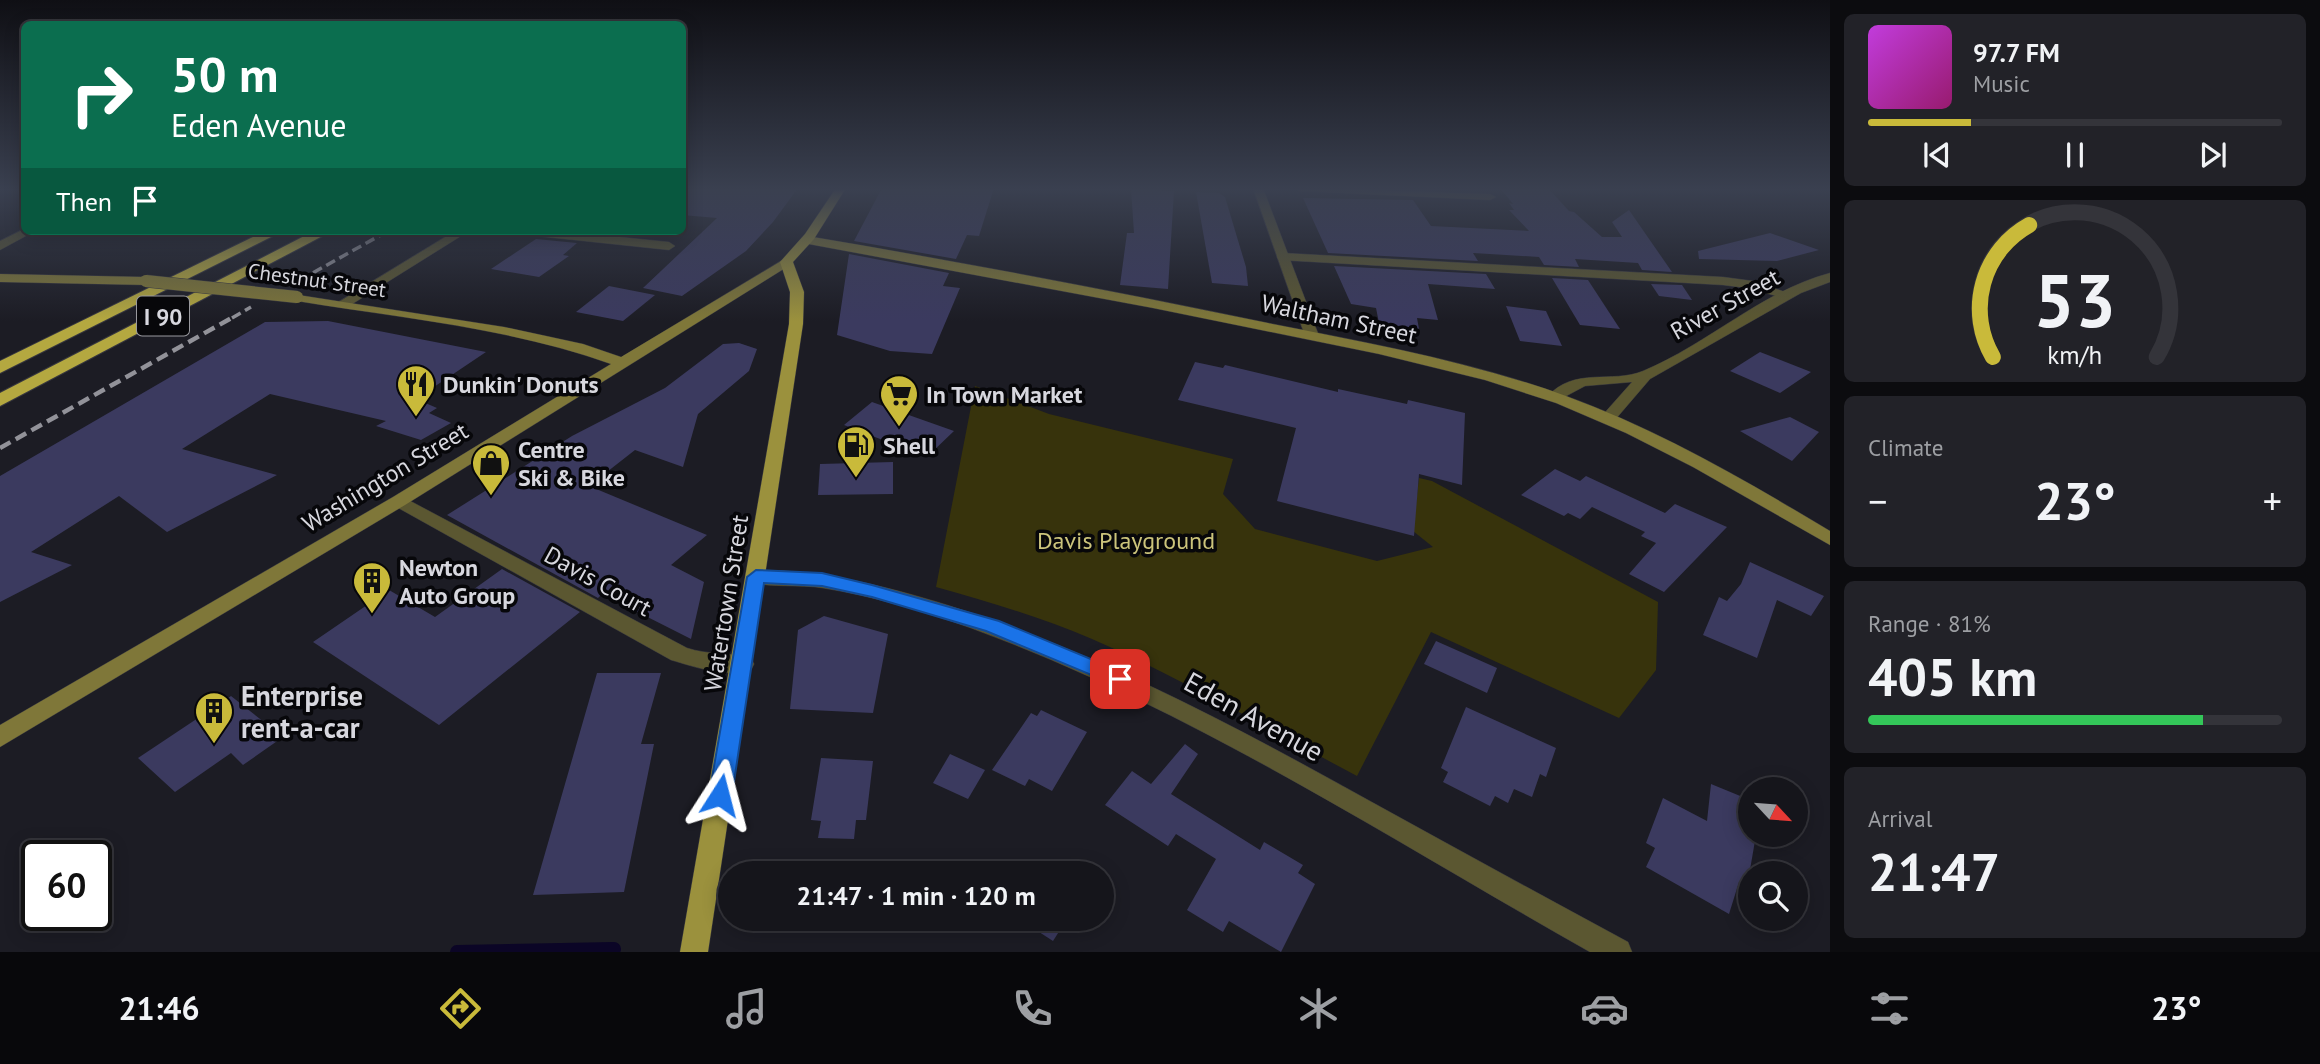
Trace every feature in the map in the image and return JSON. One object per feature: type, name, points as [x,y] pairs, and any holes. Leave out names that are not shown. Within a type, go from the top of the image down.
[{"type":"highway","name":"I 90","points":[[0,368],[268,235]]},
{"type":"highway","name":"I 90","points":[[0,400],[317,235]]},
{"type":"main road","name":"Washington Street","points":[[0,737],[399,501],[786,262],[812,232]]},
{"type":"main road","name":"Waltham Street","points":[[807,240],[986,270],[1460,368],[1555,397],[1608,418],[1716,472],[1830,539]]},
{"type":"main road","name":"Watertown Street","points":[[694,952],[796,324],[797,292],[786,262]]},
{"type":"main road","name":"Chestnut Street","points":[[0,278],[146,281],[344,303],[559,343],[623,363]]},
{"type":"street","points":[[1274,232],[1312,336]]},
{"type":"street","points":[[0,246],[21,235]]},
{"type":"street","points":[[344,303],[456,235]]},
{"type":"street","points":[[565,235],[669,246]]},
{"type":"street","points":[[1283,257],[1723,281],[1748,284],[1787,295]]},
{"type":"street","name":"River Street","points":[[1608,418],[1645,376],[1787,295],[1830,277]]},
{"type":"street","name":"River Street","points":[[1555,397],[1581,382],[1645,376]]},
{"type":"street","name":"Davis Court","points":[[399,501],[679,654],[701,661],[743,663]]},
{"type":"street","name":"Eden Avenue","points":[[756,577],[807,578],[857,587],[992,626],[1075,659],[1174,705],[1618,952]]},
{"type":"green space","name":"Davis Playground","points":[[975,386],[1049,414],[1233,459],[1223,494],[1255,529],[1377,561],[1433,547],[1413,531],[1419,478],[1432,481],[1658,602],[1656,670],[1619,718],[1431,632],[1357,776],[1126,654],[1034,617],[936,587]]},
{"type":"building","points":[[702,232],[763,232],[746,251],[682,296],[643,288]]},
{"type":"building","points":[[859,232],[980,232],[979,236],[967,235],[956,259],[854,241]]},
{"type":"building","points":[[1171,232],[1168,289],[1120,285],[1127,233]]},
{"type":"building","points":[[1203,232],[1236,232],[1246,267],[1248,286],[1212,283]]},
{"type":"building","points":[[1319,232],[1597,232],[1602,237],[1622,237],[1619,232],[1645,232],[1672,272],[1642,270],[1638,263],[1575,259],[1579,267],[1544,265],[1539,257],[1473,253],[1478,261],[1328,253]]},
{"type":"building","points":[[1770,233],[1819,250],[1777,261],[1699,259],[1698,251]]},
{"type":"building","points":[[536,239],[577,243],[563,255],[569,256],[539,277],[491,269]]},
{"type":"building","points":[[849,254],[949,273],[943,286],[960,288],[932,354],[890,351],[837,335]]},
{"type":"building","points":[[1334,266],[1486,274],[1495,289],[1428,284],[1438,320],[1417,318],[1419,329],[1379,323],[1376,308],[1351,304]]},
{"type":"building","points":[[1552,278],[1588,280],[1620,329],[1580,325]]},
{"type":"building","points":[[1651,284],[1682,285],[1692,300],[1659,296]]},
{"type":"building","points":[[609,286],[655,295],[623,321],[576,312]]},
{"type":"building","points":[[1506,306],[1546,311],[1562,346],[1520,341]]},
{"type":"building","points":[[328,321],[486,352],[416,399],[437,408],[429,413],[451,423],[421,440],[376,426],[386,421],[270,394],[182,449],[277,475],[167,532],[119,496],[31,552],[72,565],[0,602],[0,476],[265,322]]},
{"type":"building","points":[[739,343],[757,349],[749,371],[698,414],[683,467],[635,450],[589,486],[707,535],[671,565],[704,582],[691,639],[602,594],[598,598],[447,515],[572,436],[665,388],[723,344]]},
{"type":"building","points":[[1760,352],[1811,372],[1780,393],[1730,371]]},
{"type":"building","points":[[1195,362],[1223,368],[1225,365],[1338,392],[1338,389],[1407,404],[1408,400],[1465,413],[1462,485],[1419,474],[1414,536],[1277,501],[1296,428],[1178,400]]},
{"type":"building","name":"In Town Market","points":[[872,402],[954,431],[931,453],[893,439],[893,444],[844,425]]},
{"type":"building","points":[[1790,417],[1819,432],[1792,461],[1740,431]]},
{"type":"building","name":"Shell","points":[[893,462],[893,494],[818,495],[820,464]]},
{"type":"building","points":[[1555,469],[1580,481],[1586,476],[1665,513],[1675,504],[1727,527],[1664,592],[1629,574],[1656,543],[1641,536],[1645,532],[1592,507],[1580,519],[1568,513],[1564,516],[1521,495]]},
{"type":"building","points":[[1750,562],[1824,596],[1811,616],[1777,600],[1757,658],[1703,635],[1719,597],[1727,601],[1741,584]]},
{"type":"building","points":[[502,569],[580,612],[439,725],[313,642],[389,590],[435,617]]},
{"type":"building","points":[[824,616],[888,634],[873,713],[790,709],[798,630]]},
{"type":"building","points":[[1436,641],[1497,668],[1487,693],[1424,664]]},
{"type":"building","points":[[597,673],[661,673],[641,744],[654,744],[624,892],[533,895]]},
{"type":"building","name":"Enterprise rent-a-car","points":[[231,696],[283,737],[243,765],[231,753],[175,792],[138,758]]},
{"type":"building","points":[[1466,707],[1556,748],[1546,777],[1540,774],[1532,797],[1514,789],[1508,803],[1495,796],[1490,806],[1443,782],[1448,772],[1441,768]]},
{"type":"building","points":[[1041,710],[1087,732],[1052,791],[1029,779],[1025,786],[992,770],[1031,713],[1037,716]]},
{"type":"building","points":[[1185,744],[1198,754],[1171,794],[1260,850],[1264,842],[1303,865],[1298,873],[1315,884],[1281,952],[1229,921],[1223,932],[1187,910],[1216,859],[1176,834],[1168,846],[1105,805],[1132,771],[1151,784]]},
{"type":"building","points":[[950,754],[985,770],[968,799],[933,783]]},
{"type":"building","points":[[821,758],[873,761],[866,820],[856,820],[854,839],[818,838],[821,821],[811,820]]},
{"type":"building","points":[[1711,784],[1738,795],[1738,847],[1754,847],[1752,861],[1738,861],[1738,885],[1729,914],[1646,867],[1655,848],[1646,843],[1663,798],[1707,821]]},
{"type":"building","points":[[1038,931],[1059,931],[1053,941]]},
{"type":"waterway","points":[[457,952],[614,949]]},
{"type":"railway","points":[[300,280],[381,235]]},
{"type":"railway","points":[[232,318],[251,307]]},
{"type":"railway","points":[[0,448],[235,316]]},
{"type":"place","name":"Dunkin' Donuts","points":[[416,418]]},
{"type":"place","name":"In Town Market","points":[[899,428]]},
{"type":"place","name":"Shell","points":[[856,479]]},
{"type":"place","name":"Centre Ski & Bike","points":[[491,497]]},
{"type":"place","name":"Newton Auto Group","points":[[372,615]]},
{"type":"place","name":"Enterprise rent-a-car","points":[[214,745]]},
{"type":"route","points":[[720,795],[756,577],[822,580],[872,591],[992,626],[1120,679]]}]
